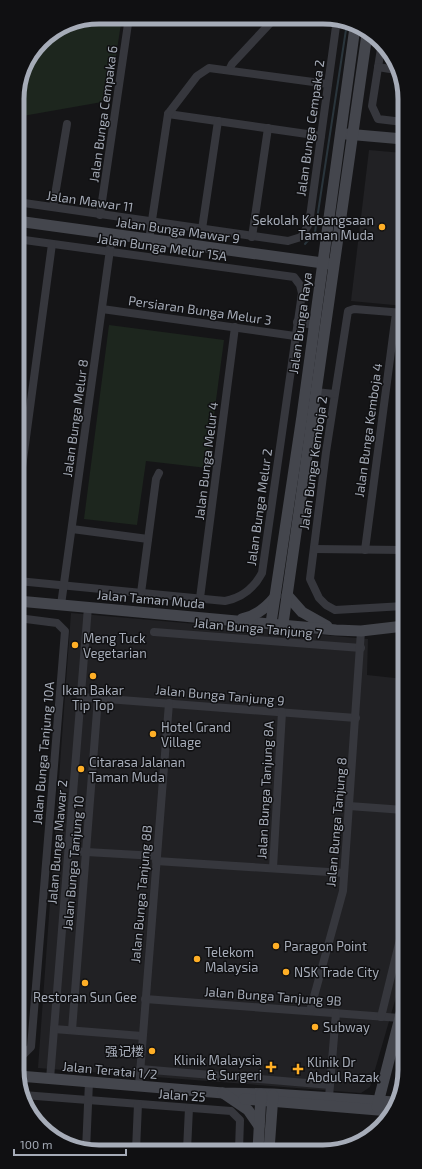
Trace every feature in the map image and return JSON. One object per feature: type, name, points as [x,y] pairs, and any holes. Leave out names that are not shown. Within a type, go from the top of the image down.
[{"type":"street","name":"Jalan Bunga Cempaka 6","points":[[100,215],[128,24]]},
{"type":"street","points":[[229,70],[232,64],[269,24]]},
{"type":"street","name":"Jalan Bunga Cempaka 2","points":[[301,238],[309,224],[335,25]]},
{"type":"street","name":"Jalan Bunga Raya","points":[[283,624],[316,392],[341,133],[354,31]]},
{"type":"street","name":"Jalan Bunga Raya","points":[[271,623],[314,325],[328,264],[353,135],[367,37]]},
{"type":"street","points":[[381,51],[372,106],[378,119],[398,121]]},
{"type":"street","points":[[378,67],[392,69]]},
{"type":"street","points":[[149,240],[168,114],[197,76],[209,68],[328,84]]},
{"type":"street","points":[[168,114],[321,136]]},
{"type":"street","points":[[202,229],[218,121]]},
{"type":"street","points":[[53,207],[67,124]]},
{"type":"street","points":[[252,236],[268,128]]},
{"type":"street","points":[[341,133],[398,139]]},
{"type":"street","name":"Jalan Mawar 11","points":[[24,203],[288,241],[301,238]]},
{"type":"street","name":"Jalan Bunga Mawar 9","points":[[24,222],[328,264]]},
{"type":"street","name":"Jalan Bunga Melur 8","points":[[61,605],[112,235]]},
{"type":"street","name":"Jalan Bunga Melur 15A","points":[[24,240],[294,277],[300,285]]},
{"type":"street","points":[[24,452],[52,244]]},
{"type":"street","name":"Jalan Bunga Melur 2","points":[[24,582],[226,601],[239,597],[252,587],[262,573],[302,293],[300,285]]},
{"type":"street","name":"Persiaran Bunga Melur 3","points":[[102,309],[295,336]]},
{"type":"street","name":"Jalan Bunga Kemboja 2","points":[[398,313],[354,309],[348,311],[334,394],[310,579],[313,589],[322,602],[335,610],[398,606]]},
{"type":"street","points":[[297,322],[314,325]]},
{"type":"street","name":"Jalan Bunga Melur 4","points":[[200,598],[235,327]]},
{"type":"street","name":"Jalan Bunga Kemboja 4","points":[[365,550],[398,327]]},
{"type":"street","points":[[316,392],[334,394]]},
{"type":"street","points":[[140,592],[156,479],[159,473]]},
{"type":"street","points":[[72,529],[148,539]]},
{"type":"street","points":[[314,549],[398,550]]},
{"type":"street","points":[[287,595],[310,617],[336,630]]},
{"type":"street","points":[[233,620],[248,618],[264,608],[275,597]]},
{"type":"street","name":"Jalan Taman Muda","points":[[24,601],[336,630],[361,631],[398,627]]},
{"type":"street","name":"Jalan Bunga Mawar 2","points":[[50,1079],[88,607]]},
{"type":"street","name":"Jalan Bunga Tanjung 10A","points":[[24,619],[57,623],[65,631],[31,1047],[24,1054]]},
{"type":"street","name":"Jalan Bunga Tanjung 8","points":[[310,1011],[343,891],[361,631]]},
{"type":"street","name":"Jalan Bunga Tanjung 7","points":[[154,632],[361,648]]},
{"type":"street","name":"Jalan Bunga Tanjung 9","points":[[81,697],[356,718]]},
{"type":"street","name":"Jalan Bunga Tanjung 10","points":[[72,1030],[98,698]]},
{"type":"street","name":"Jalan Bunga Tanjung 8B","points":[[138,1086],[169,703]]},
{"type":"street","name":"Jalan Bunga Tanjung 8A","points":[[273,868],[282,712]]},
{"type":"street","points":[[349,806],[398,810]]},
{"type":"street","points":[[69,851],[344,873]]},
{"type":"street","points":[[381,1017],[398,948]]},
{"type":"street","name":"Jalan Bunga Tanjung 9B","points":[[145,998],[398,1018]]},
{"type":"street","points":[[329,1097],[336,1013]]},
{"type":"street","points":[[377,1105],[398,1026]]},
{"type":"street","points":[[54,1029],[142,1036]]},
{"type":"street","points":[[140,1069],[330,1085]]},
{"type":"street","name":"Jalan Teratai 1/2","points":[[24,1076],[223,1093],[273,1098],[300,1103],[377,1105],[390,1103]]},
{"type":"street","points":[[86,1144],[89,1082]]},
{"type":"street","points":[[223,1093],[248,1110],[259,1126]]},
{"type":"street","name":"Jalan 25","points":[[29,1095],[231,1112],[240,1120],[239,1145]]},
{"type":"street","points":[[258,1145],[261,1097]]},
{"type":"street","name":"Jalan Teratai 1/2","points":[[273,1098],[329,1097],[377,1105],[387,1110]]},
{"type":"street","points":[[269,1145],[273,1098]]},
{"type":"street","points":[[270,1130],[280,1112],[300,1103]]},
{"type":"street","points":[[136,1145],[138,1104]]},
{"type":"street","points":[[188,1145],[189,1108]]},
{"type":"shaded area","points":[[121,24],[112,82],[102,102],[24,116],[24,94],[30,70],[39,53],[53,39],[61,34],[84,25]]},
{"type":"shaded area","name":"Sekolah Kebangsaan Taman Muda","points":[[369,150],[398,153],[398,305],[351,301]]},
{"type":"shaded area","points":[[109,325],[224,340],[207,468],[146,461],[137,525],[84,519]]},
{"type":"shaded area","points":[[71,613],[368,639],[367,675],[398,678],[398,990],[370,1087],[361,1093],[38,1068]]},
{"type":"waterway","points":[[305,244],[315,232],[346,28]]},
{"type":"place","name":"Sekolah Kebangsaan Taman Muda","points":[[382,227]]},
{"type":"place","name":"Meng Tuck Vegetarian","points":[[75,645]]},
{"type":"place","name":"Ikan Bakar Tip Top","points":[[93,676]]},
{"type":"place","name":"Hotel Grand Village","points":[[153,734]]},
{"type":"place","name":"Citarasa Jalanan Taman Muda","points":[[81,769]]},
{"type":"place","name":"Paragon Point","points":[[276,946]]},
{"type":"place","name":"Telekom Malaysia","points":[[197,959]]},
{"type":"place","name":"NSK Trade City","points":[[286,972]]},
{"type":"place","name":"Restoran Sun Gee","points":[[85,983]]},
{"type":"place","name":"Subway","points":[[315,1027]]},
{"type":"place","name":"强记楼","points":[[152,1051]]},
{"type":"place","name":"Klinik Malaysia & Surgeri","points":[[271,1067]]},
{"type":"place","name":"Klinik Dr Abdul Razak","points":[[298,1069]]}]
